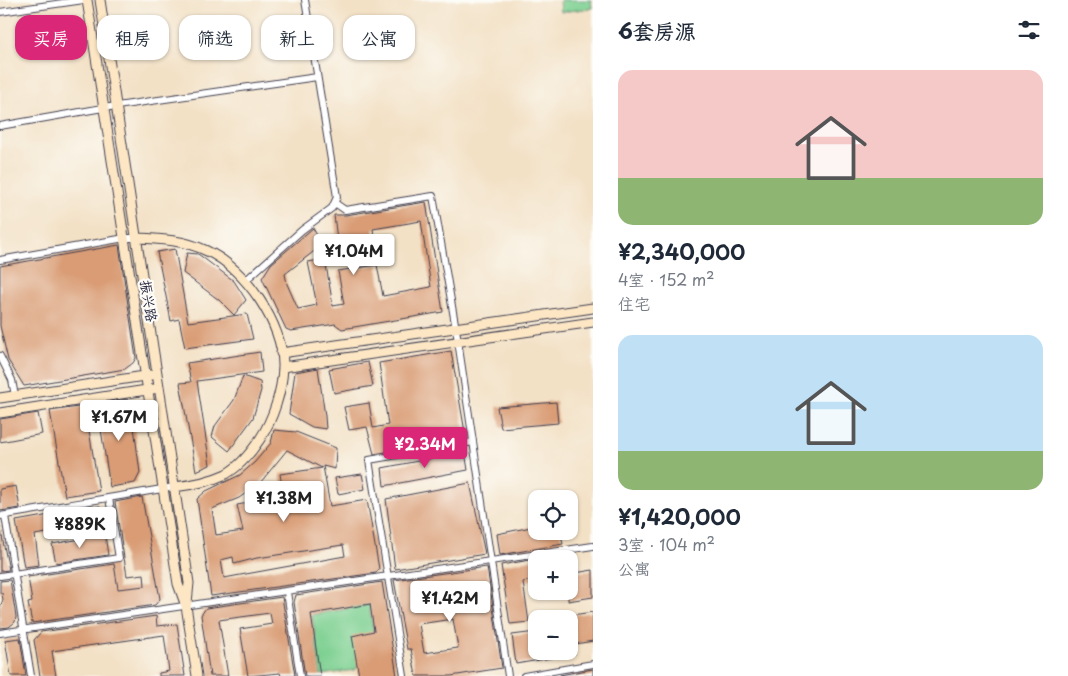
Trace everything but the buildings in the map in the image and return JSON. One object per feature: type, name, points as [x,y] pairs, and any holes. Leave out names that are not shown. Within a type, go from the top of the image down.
[{"type":"main road","name":"振兴路","points":[[88,0],[178,584],[186,606],[197,676]]},
{"type":"main road","name":"振兴路","points":[[100,0],[189,583],[186,606]]},
{"type":"main road","points":[[137,238],[174,240],[207,250],[246,280],[263,303],[274,329],[281,353],[283,367],[279,395],[269,426],[251,452],[227,474],[202,483],[174,487]]},
{"type":"main road","points":[[281,353],[593,308]]},
{"type":"main road","points":[[283,367],[593,322]]},
{"type":"main road","points":[[0,398],[156,374]]},
{"type":"main road","points":[[0,412],[158,389]]},
{"type":"street","points":[[0,12],[84,0]]},
{"type":"street","points":[[246,280],[302,230],[332,208],[337,197],[305,0]]},
{"type":"street","points":[[0,126],[115,106],[317,77]]},
{"type":"street","points":[[335,203],[345,210],[433,196],[458,342],[508,676]]},
{"type":"street","points":[[0,260],[125,238],[137,238]]},
{"type":"street","points":[[0,356],[12,380],[15,396]]},
{"type":"street","points":[[404,676],[369,460],[473,442]]},
{"type":"street","points":[[31,676],[2,516],[174,487]]},
{"type":"street","points":[[0,576],[119,558],[109,498]]},
{"type":"street","points":[[0,633],[593,546]]},
{"type":"street","points":[[287,592],[300,676]]},
{"type":"street","points":[[524,676],[593,664]]},
{"type":"green space","points":[[560,0],[591,0],[592,8],[561,12]]},
{"type":"green space","points":[[369,605],[378,662],[358,666],[355,670],[321,675],[312,615]]}]
